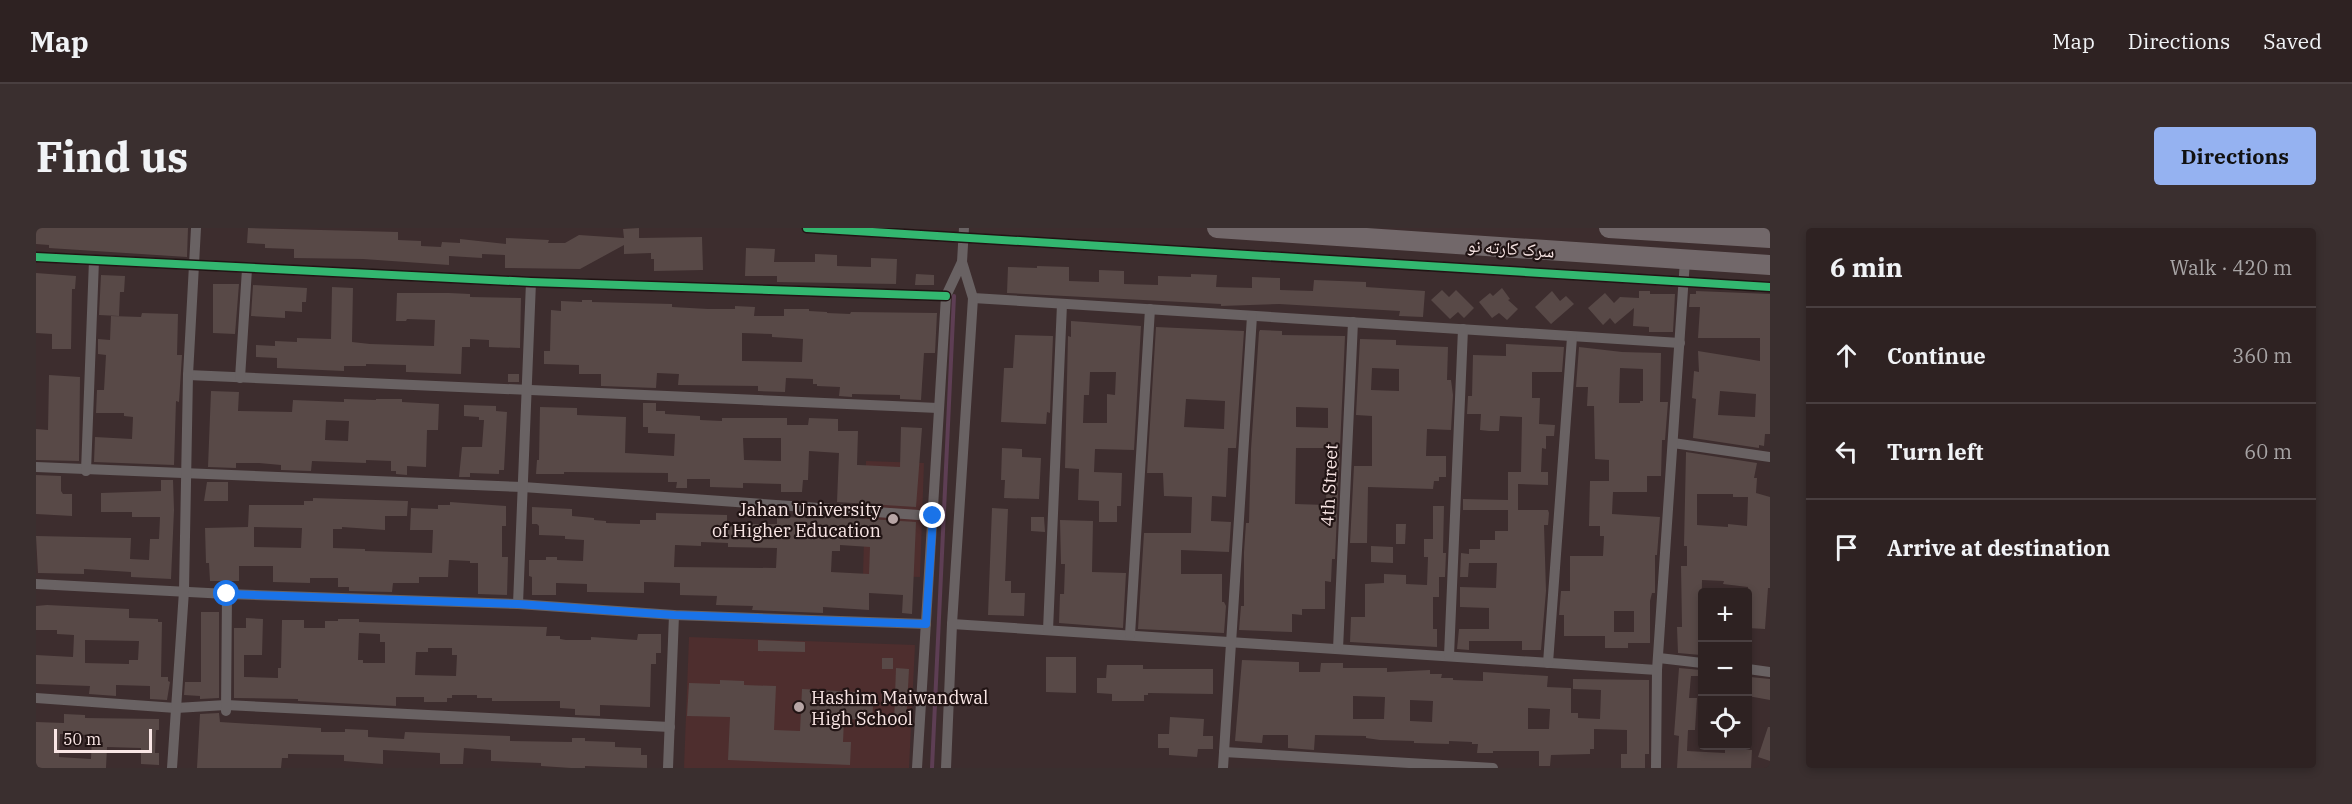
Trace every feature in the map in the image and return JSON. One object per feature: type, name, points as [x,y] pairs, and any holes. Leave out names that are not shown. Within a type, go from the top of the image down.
[{"type":"highway","name":"سرک کارته نو","points":[[1216,228],[1770,265]]},
{"type":"highway","points":[[1609,228],[1770,238]]},
{"type":"street","points":[[172,768],[184,591],[188,375],[196,228]]},
{"type":"street","points":[[807,228],[964,234],[1770,287]]},
{"type":"street","points":[[946,768],[952,624],[973,298],[962,262],[964,234]]},
{"type":"street","points":[[36,257],[531,282],[946,296]]},
{"type":"street","points":[[86,471],[94,260]]},
{"type":"street","points":[[1656,768],[1658,670],[1685,260]]},
{"type":"street","points":[[917,768],[946,296],[962,262]]},
{"type":"street","points":[[240,378],[247,269]]},
{"type":"street","points":[[518,604],[531,282]]},
{"type":"street","points":[[973,298],[1680,343]]},
{"type":"street","points":[[1048,630],[1062,304]]},
{"type":"street","points":[[1130,635],[1150,309]]},
{"type":"street","points":[[1223,768],[1252,316]]},
{"type":"street","name":"4th Street","points":[[1338,649],[1353,322]]},
{"type":"street","points":[[1449,656],[1463,329]]},
{"type":"street","points":[[1548,663],[1572,336]]},
{"type":"street","points":[[188,375],[938,408]]},
{"type":"street","points":[[1673,443],[1770,457]]},
{"type":"street","points":[[36,467],[86,471],[523,487],[933,516]]},
{"type":"street","points":[[36,584],[227,594],[518,604],[674,615],[926,624]]},
{"type":"street","points":[[226,708],[227,594]]},
{"type":"street","points":[[668,768],[674,615]]},
{"type":"street","points":[[952,624],[1658,670]]},
{"type":"street","points":[[1659,658],[1698,663]]},
{"type":"street","points":[[1752,670],[1770,672]]},
{"type":"street","points":[[36,698],[176,708],[226,708],[670,727]]},
{"type":"street","points":[[1224,752],[1492,768]]},
{"type":"shaded area","name":"Jahan University of Higher Education","points":[[866,461],[924,463],[920,577],[863,576]]},
{"type":"shaded area","name":"Hashim Maiwandwal High School","points":[[689,637],[915,645],[909,768],[684,768]]},
{"type":"building","points":[[36,228],[188,228],[187,257],[49,248],[49,245],[36,244]]},
{"type":"building","points":[[248,228],[398,232],[398,240],[421,241],[421,246],[441,247],[442,242],[460,243],[460,239],[506,244],[506,238],[565,243],[579,235],[624,238],[623,229],[639,228],[639,238],[702,237],[703,270],[654,271],[654,259],[651,259],[651,253],[624,254],[624,245],[580,269],[505,268],[505,255],[482,254],[482,258],[449,256],[449,265],[363,259],[294,258],[294,249],[265,248],[265,244],[247,243]]},
{"type":"building","points":[[746,248],[775,249],[774,262],[815,262],[815,254],[837,255],[837,266],[871,267],[871,258],[897,259],[896,284],[777,282],[777,276],[745,276]]},
{"type":"building","points":[[1037,266],[1069,267],[1069,281],[1099,282],[1099,270],[1124,271],[1124,284],[1158,285],[1158,276],[1191,277],[1191,274],[1217,275],[1216,287],[1252,288],[1252,277],[1280,278],[1280,290],[1313,291],[1314,280],[1366,282],[1366,287],[1425,291],[1423,317],[1399,316],[1400,311],[1279,304],[1221,306],[1221,304],[1007,293],[1008,267],[1037,268]]},
{"type":"building","points":[[36,273],[76,276],[75,289],[72,289],[71,349],[52,349],[52,334],[36,333]]},
{"type":"building","points":[[916,274],[934,275],[934,285],[915,285]]},
{"type":"building","points":[[101,275],[125,276],[124,292],[120,292],[119,316],[99,315]]},
{"type":"building","points":[[213,284],[239,284],[235,334],[213,333]]},
{"type":"building","points":[[253,285],[307,288],[306,302],[302,302],[302,312],[285,311],[285,318],[251,316]]},
{"type":"building","points":[[332,287],[353,288],[352,342],[370,344],[434,346],[435,320],[396,321],[397,293],[449,293],[470,294],[470,297],[521,298],[520,348],[489,347],[489,340],[470,339],[470,347],[462,347],[461,374],[406,372],[406,365],[344,366],[344,371],[277,368],[277,358],[256,357],[256,345],[275,346],[275,341],[297,342],[297,338],[331,339]]},
{"type":"building","points":[[1502,288],[1510,299],[1508,300],[1518,309],[1507,320],[1499,313],[1492,318],[1479,302],[1490,293],[1493,296]]},
{"type":"building","points":[[1442,290],[1449,297],[1456,290],[1474,308],[1464,318],[1458,312],[1450,319],[1431,300]]},
{"type":"building","points":[[1552,291],[1560,301],[1566,296],[1574,304],[1551,324],[1535,307]]},
{"type":"building","points":[[1639,291],[1650,291],[1650,294],[1675,294],[1673,332],[1649,332],[1649,327],[1633,326],[1634,308],[1615,324],[1610,318],[1603,325],[1588,308],[1605,293],[1614,303],[1620,297],[1639,298]]},
{"type":"building","points":[[1696,291],[1770,294],[1770,434],[1765,434],[1764,446],[1759,445],[1759,448],[1693,438],[1696,399],[1692,398],[1694,371],[1699,372],[1698,351],[1760,361],[1760,338],[1698,338],[1700,307],[1689,307],[1690,294],[1696,294]],"holes":[[[1720,391],[1756,394],[1755,417],[1718,415]]]},
{"type":"building","points":[[582,300],[592,300],[592,302],[672,304],[672,307],[708,309],[735,309],[735,306],[755,307],[754,316],[784,316],[784,309],[809,309],[809,311],[850,314],[851,312],[937,313],[935,353],[924,353],[921,400],[900,399],[900,395],[839,396],[840,387],[817,386],[813,384],[813,379],[786,378],[785,392],[758,391],[758,386],[678,385],[679,374],[657,373],[656,388],[601,386],[601,374],[579,374],[579,365],[544,364],[544,351],[550,351],[551,310],[561,311],[561,301],[582,302]],"holes":[[[742,333],[772,334],[772,337],[803,339],[802,362],[742,361]]]},
{"type":"building","points":[[142,313],[178,314],[177,355],[182,355],[179,402],[176,401],[174,465],[94,462],[95,437],[132,439],[133,417],[124,416],[124,413],[96,413],[97,390],[104,390],[106,355],[98,354],[98,339],[110,340],[111,316],[141,317]]},
{"type":"building","points":[[1071,321],[1141,326],[1134,450],[1095,449],[1094,472],[1122,473],[1121,506],[1117,506],[1117,522],[1099,522],[1099,501],[1078,500],[1079,469],[1065,468],[1068,336],[1071,337]],"holes":[[[1090,372],[1116,372],[1115,395],[1107,394],[1107,423],[1083,423],[1084,395],[1089,395]]]},
{"type":"building","points":[[1156,327],[1244,331],[1236,448],[1228,448],[1226,497],[1212,496],[1211,521],[1231,522],[1229,552],[1181,550],[1181,574],[1222,574],[1222,602],[1226,606],[1224,633],[1138,629],[1144,533],[1191,533],[1192,497],[1164,496],[1163,473],[1147,473]],"holes":[[[1186,399],[1225,401],[1224,429],[1184,427]]]},
{"type":"building","points":[[1260,330],[1282,331],[1282,335],[1345,336],[1335,559],[1332,559],[1331,582],[1325,581],[1325,609],[1302,609],[1302,615],[1292,614],[1292,632],[1239,630],[1241,606],[1244,606],[1244,552],[1246,523],[1249,523],[1251,449]],"holes":[[[1296,407],[1328,408],[1328,428],[1296,427]],[[1296,448],[1327,448],[1326,505],[1295,504]]]},
{"type":"building","points":[[1015,335],[1053,336],[1050,413],[1047,412],[1046,424],[1001,422],[1004,368],[1013,368]]},
{"type":"building","points":[[1360,339],[1396,340],[1396,345],[1448,347],[1447,380],[1451,380],[1453,395],[1451,430],[1427,429],[1426,456],[1446,456],[1446,477],[1439,477],[1439,481],[1434,481],[1433,489],[1368,487],[1367,543],[1350,543],[1354,466],[1372,466],[1372,416],[1356,415]],"holes":[[[1372,368],[1399,369],[1399,391],[1371,390]]]},
{"type":"building","points":[[1506,344],[1564,347],[1562,372],[1532,372],[1532,398],[1540,398],[1539,424],[1555,425],[1554,436],[1546,436],[1546,449],[1542,448],[1541,472],[1548,472],[1548,485],[1518,484],[1518,510],[1548,510],[1549,513],[1548,525],[1544,525],[1546,591],[1541,650],[1522,650],[1522,641],[1469,641],[1469,650],[1457,649],[1459,629],[1489,629],[1489,608],[1460,607],[1460,587],[1496,588],[1497,563],[1469,563],[1468,577],[1460,577],[1461,553],[1469,554],[1469,549],[1480,549],[1480,540],[1495,540],[1495,531],[1508,531],[1508,510],[1463,510],[1463,499],[1508,500],[1508,472],[1521,472],[1522,417],[1500,416],[1499,431],[1489,431],[1480,430],[1481,414],[1467,414],[1468,396],[1472,396],[1473,355],[1506,356]]},
{"type":"building","points":[[1579,347],[1622,352],[1661,353],[1660,402],[1668,402],[1665,440],[1662,440],[1661,476],[1647,476],[1647,492],[1613,492],[1612,514],[1660,517],[1657,555],[1655,555],[1655,593],[1652,593],[1650,601],[1650,643],[1628,643],[1628,648],[1605,648],[1605,636],[1564,636],[1564,615],[1559,615],[1561,591],[1570,591],[1570,556],[1603,556],[1604,536],[1600,536],[1600,526],[1589,526],[1590,481],[1609,481],[1609,460],[1595,459],[1594,406],[1587,406],[1588,387],[1576,387]],"holes":[[[1620,368],[1643,369],[1643,401],[1640,403],[1619,403]],[[1614,611],[1634,611],[1634,632],[1614,632]]]},
{"type":"building","points":[[508,374],[519,374],[519,382],[508,382]]},
{"type":"building","points":[[49,375],[80,377],[79,461],[36,460],[36,429],[48,430]]},
{"type":"building","points":[[211,391],[239,392],[238,411],[292,412],[293,400],[344,402],[344,399],[402,399],[402,402],[439,404],[438,430],[427,430],[426,467],[407,466],[407,475],[391,471],[391,461],[366,460],[366,463],[312,461],[311,471],[281,470],[281,465],[259,463],[236,463],[236,468],[208,467]],"holes":[[[326,420],[349,421],[348,441],[325,440]]]},
{"type":"building","points":[[643,403],[656,403],[656,411],[665,411],[665,414],[700,416],[700,420],[787,418],[787,425],[808,425],[809,418],[838,419],[838,431],[858,431],[857,465],[900,467],[901,427],[922,428],[916,507],[837,502],[839,453],[809,451],[808,480],[803,480],[802,492],[781,492],[781,484],[743,483],[743,488],[710,487],[710,479],[687,479],[687,488],[676,488],[677,482],[668,482],[668,473],[536,474],[537,460],[539,460],[540,407],[577,408],[577,415],[626,417],[625,453],[674,456],[675,434],[648,433],[648,427],[643,427]],"holes":[[[743,438],[781,438],[781,461],[744,460]]]},
{"type":"building","points":[[464,405],[496,406],[496,411],[507,412],[504,470],[499,470],[499,474],[470,473],[470,477],[459,477],[462,447],[482,447],[484,420],[479,420],[479,417],[464,416]]},
{"type":"building","points":[[1002,448],[1022,449],[1022,457],[1041,458],[1039,499],[1004,498],[1005,480],[1001,480]]},
{"type":"building","points":[[1686,452],[1757,463],[1754,478],[1757,478],[1756,493],[1770,497],[1770,588],[1768,588],[1765,629],[1752,628],[1752,588],[1723,584],[1724,581],[1702,580],[1702,588],[1698,588],[1698,655],[1678,653],[1677,627],[1682,627],[1681,566],[1687,566],[1687,546],[1684,546]],"holes":[[[1697,494],[1733,494],[1733,497],[1748,497],[1747,526],[1697,525]]]},
{"type":"building","points":[[36,475],[61,476],[61,491],[63,494],[72,494],[72,516],[36,514]]},
{"type":"building","points":[[161,480],[173,480],[171,579],[131,577],[131,572],[84,569],[84,574],[38,573],[36,536],[131,538],[130,559],[149,560],[150,539],[159,539],[160,517],[132,517],[132,512],[101,512],[101,493],[161,491]]},
{"type":"building","points":[[207,482],[228,482],[228,501],[204,501]]},
{"type":"building","points":[[313,498],[408,501],[407,516],[385,516],[385,530],[342,527],[342,529],[333,529],[333,548],[432,553],[433,530],[410,530],[411,508],[438,509],[438,505],[450,505],[450,502],[506,506],[506,526],[502,526],[502,557],[508,557],[507,595],[478,594],[478,563],[449,560],[448,577],[419,577],[419,583],[393,583],[392,592],[349,591],[349,587],[338,587],[338,578],[310,578],[310,583],[273,582],[273,566],[239,566],[239,581],[210,581],[209,563],[206,563],[205,528],[248,527],[249,505],[304,505],[304,501],[313,501]],"holes":[[[254,527],[302,528],[301,548],[254,547]]]},
{"type":"building","points":[[1433,506],[1444,506],[1443,553],[1446,553],[1445,577],[1439,577],[1439,597],[1433,597],[1433,629],[1437,629],[1437,647],[1350,642],[1351,617],[1365,617],[1365,584],[1384,583],[1384,574],[1406,575],[1406,584],[1427,585],[1428,557],[1424,557],[1424,539],[1433,539]]},
{"type":"building","points":[[532,507],[572,509],[572,516],[594,518],[594,520],[606,521],[606,523],[640,524],[640,520],[656,520],[656,513],[727,515],[727,524],[777,524],[777,517],[821,518],[821,516],[916,522],[912,614],[902,613],[903,595],[869,593],[869,610],[823,607],[823,613],[752,610],[753,606],[716,605],[717,596],[680,595],[680,583],[644,582],[644,593],[587,592],[587,584],[556,583],[556,595],[532,595],[529,560],[546,560],[546,557],[557,557],[557,560],[583,561],[584,540],[565,539],[565,536],[539,535],[539,526],[532,524]],"holes":[[[701,542],[728,543],[728,547],[777,548],[776,568],[674,567],[675,545],[701,546]],[[840,545],[870,547],[869,574],[831,572],[832,551],[840,551]]]},
{"type":"building","points":[[992,508],[1008,509],[1005,581],[1011,581],[1011,593],[1025,593],[1024,616],[988,615]]},
{"type":"building","points":[[1031,517],[1044,517],[1045,532],[1031,531]]},
{"type":"building","points":[[1060,520],[1093,521],[1092,572],[1126,573],[1123,628],[1059,623],[1060,594],[1064,594],[1065,564],[1061,564]]},
{"type":"building","points":[[1396,524],[1406,524],[1405,544],[1396,544]]},
{"type":"building","points":[[1371,546],[1393,547],[1393,563],[1371,562]]},
{"type":"building","points":[[36,606],[129,609],[129,618],[158,619],[158,622],[162,622],[161,677],[168,677],[170,682],[167,700],[150,699],[150,686],[116,685],[116,696],[89,694],[90,686],[36,684],[36,655],[73,657],[74,635],[57,634],[57,630],[36,630]],"holes":[[[85,640],[139,641],[138,660],[129,660],[129,664],[85,663]]]},
{"type":"building","points":[[201,612],[219,612],[219,698],[200,699],[200,696],[184,695],[185,682],[201,682]]},
{"type":"building","points":[[246,618],[263,619],[262,655],[244,655],[244,677],[278,678],[278,668],[281,668],[282,620],[304,620],[304,628],[325,628],[325,621],[338,621],[338,619],[359,619],[359,622],[547,627],[546,636],[560,636],[560,639],[566,640],[591,640],[591,637],[637,640],[638,634],[661,634],[661,653],[656,653],[656,664],[651,664],[650,707],[600,705],[600,716],[575,715],[575,709],[560,708],[560,701],[492,701],[492,698],[477,698],[477,695],[452,695],[452,698],[447,698],[447,702],[424,702],[424,697],[396,697],[396,706],[298,701],[298,699],[234,698],[234,628],[246,628]],"holes":[[[359,633],[380,634],[380,642],[385,642],[385,663],[363,663],[363,660],[358,660]],[[428,648],[452,648],[452,655],[457,655],[456,676],[415,675],[416,652],[428,652]]]},
{"type":"building","points":[[758,640],[805,642],[805,652],[758,651]]},
{"type":"building","points":[[1046,657],[1076,657],[1076,693],[1046,692]]},
{"type":"building","points":[[882,658],[893,658],[893,669],[882,669]]},
{"type":"building","points":[[1242,660],[1299,662],[1299,672],[1320,672],[1321,663],[1343,663],[1343,668],[1387,668],[1387,672],[1430,670],[1430,674],[1442,674],[1441,678],[1453,678],[1453,680],[1483,681],[1483,672],[1548,676],[1547,687],[1571,688],[1571,713],[1578,713],[1578,718],[1600,719],[1601,690],[1573,689],[1573,679],[1649,680],[1649,754],[1645,754],[1645,768],[1621,768],[1621,754],[1627,754],[1627,730],[1594,729],[1594,749],[1590,749],[1590,754],[1551,755],[1550,766],[1539,766],[1539,751],[1477,753],[1478,744],[1472,744],[1472,742],[1414,743],[1414,741],[1366,738],[1366,736],[1315,735],[1314,750],[1288,748],[1288,735],[1263,735],[1262,743],[1235,741]],"holes":[[[1353,696],[1385,697],[1384,719],[1353,719]],[[1410,700],[1433,701],[1432,722],[1410,721]],[[1528,708],[1550,709],[1549,729],[1528,729]]]},
{"type":"building","points":[[1107,665],[1143,665],[1143,669],[1213,669],[1213,694],[1148,693],[1144,695],[1144,701],[1112,701],[1112,694],[1097,693],[1097,678],[1106,678]]},
{"type":"building","points":[[896,668],[909,669],[906,724],[894,724]]},
{"type":"building","points":[[1679,668],[1698,670],[1698,676],[1691,676],[1689,698],[1697,698],[1695,730],[1688,730],[1687,751],[1725,753],[1725,750],[1752,750],[1751,768],[1677,768],[1679,736],[1674,735]]},
{"type":"building","points":[[1752,677],[1770,679],[1770,700],[1752,697]]},
{"type":"building","points":[[720,680],[744,681],[744,685],[776,686],[774,730],[800,731],[802,689],[874,693],[872,720],[844,719],[843,742],[851,742],[850,765],[728,760],[730,717],[687,716],[689,683],[720,684]]},
{"type":"building","points":[[219,713],[220,722],[321,728],[321,732],[345,732],[345,729],[368,730],[368,737],[404,739],[405,732],[510,736],[510,741],[572,742],[572,738],[585,738],[585,741],[615,742],[615,747],[641,748],[641,755],[647,755],[647,768],[585,766],[585,768],[571,768],[541,766],[541,763],[491,761],[491,750],[464,748],[463,764],[440,764],[440,753],[383,750],[383,764],[344,761],[344,755],[288,754],[288,758],[282,758],[281,768],[197,768],[200,714]]},
{"type":"building","points":[[64,714],[85,715],[85,718],[159,719],[155,753],[159,753],[159,765],[141,764],[141,748],[107,747],[106,768],[36,768],[36,722],[64,723]],"holes":[[[60,734],[92,735],[91,759],[59,757]]]},
{"type":"building","points":[[1170,717],[1204,719],[1203,736],[1213,736],[1213,749],[1198,749],[1197,757],[1169,755],[1169,748],[1158,748],[1158,734],[1169,734]]},
{"type":"building","points":[[1768,727],[1770,727],[1770,761],[1758,757]]},
{"type":"waterway","points":[[932,768],[954,296]]},
{"type":"cycle path","points":[[807,228],[1770,287]]},
{"type":"cycle path","points":[[36,257],[531,282],[946,296]]},
{"type":"place","name":"Jahan University of Higher Education","points":[[893,519]]},
{"type":"place","name":"Hashim Maiwandwal High School","points":[[799,707]]},
{"type":"route","points":[[227,594],[518,604],[674,615],[926,624],[933,516]]}]
